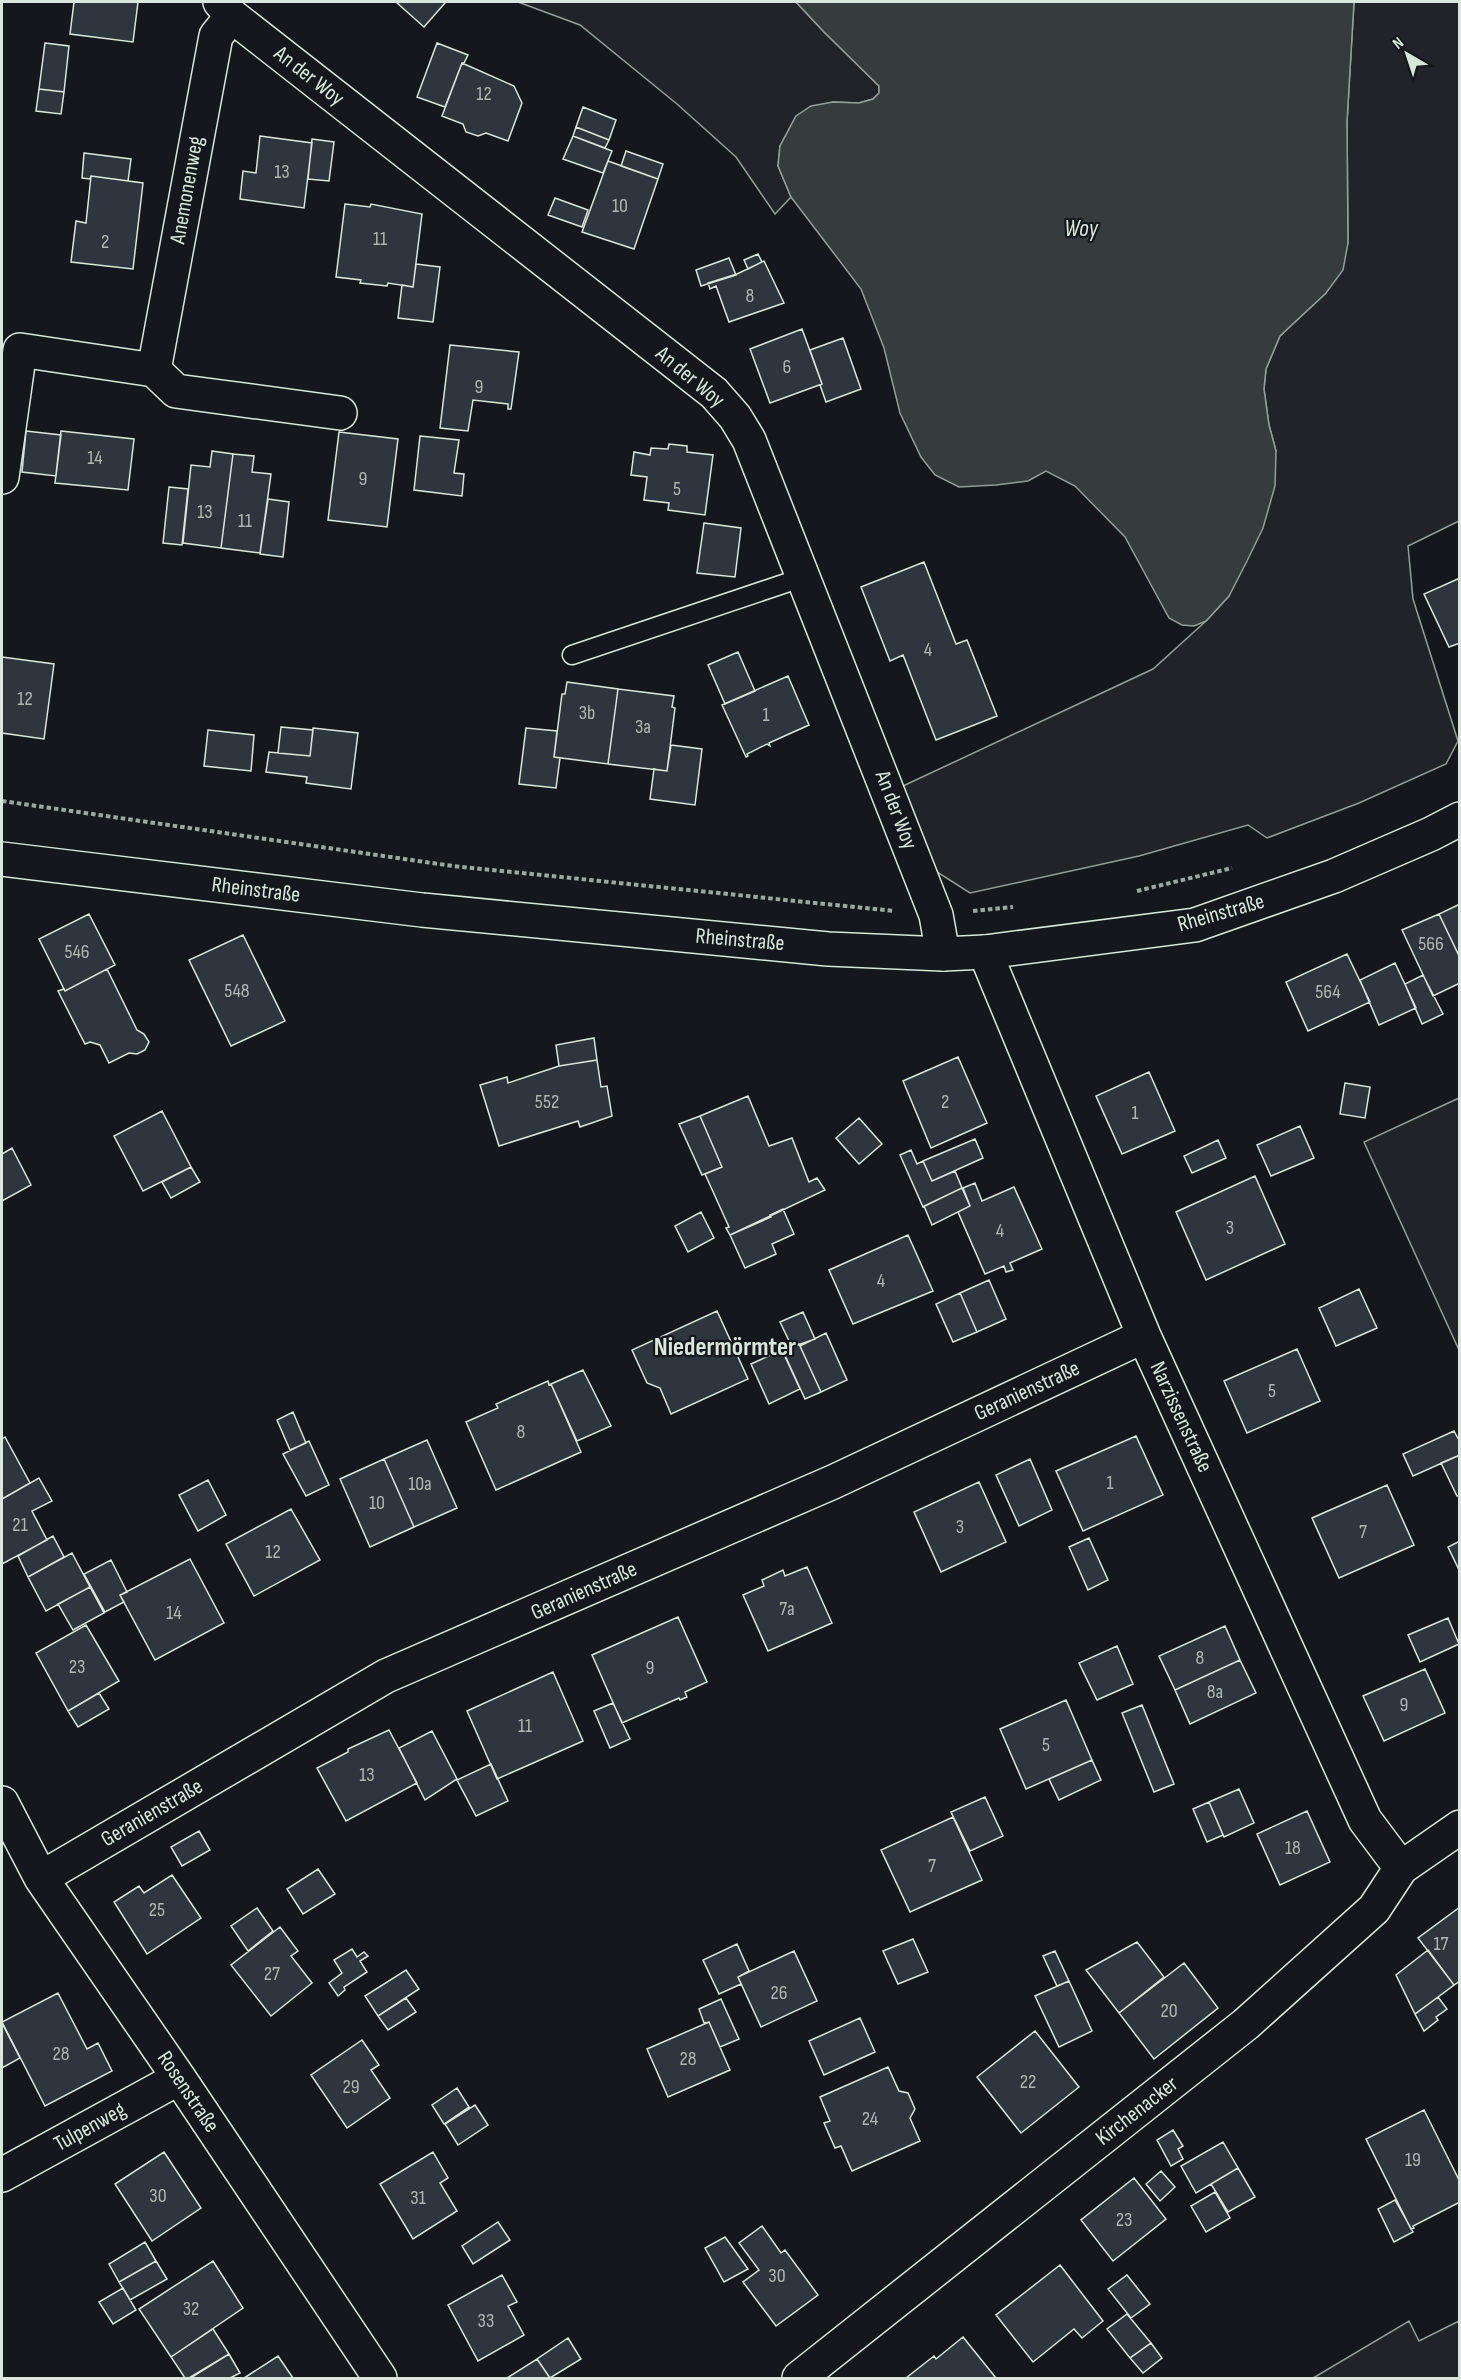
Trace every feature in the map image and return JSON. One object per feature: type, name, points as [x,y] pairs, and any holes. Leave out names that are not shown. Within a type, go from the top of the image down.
[{"type":"street","name":"Anemonenweg","points":[[154,370],[216,36],[226,9]]},
{"type":"street","name":"An der Woy","points":[[226,9],[714,393],[735,417],[749,440],[936,915],[944,954]]},
{"type":"street","points":[[2,477],[20,350],[154,370],[176,391],[340,413]]},
{"type":"street","name":"Rheinstraße","points":[[2,859],[422,910],[828,949],[944,954],[985,952],[1195,925],[1334,876],[1460,819]]},
{"type":"street","name":"Narzissenstraße","points":[[985,952],[1144,1336],[1365,1820],[1401,1868]]},
{"type":"street","name":"Geranienstraße","points":[[41,1878],[386,1676],[833,1482],[1144,1336]]},
{"type":"street","name":"Rosenstraße","points":[[2,1803],[41,1878],[179,2078],[381,2379]]},
{"type":"street","name":"Kirchenacker","points":[[799,2379],[1246,2024],[1374,1909],[1401,1868],[1460,1827]]},
{"type":"street","name":"Tulpenweg","points":[[2,2175],[179,2078]]},
{"type":"lane","points":[[572,655],[804,577]]},
{"type":"path","points":[[2,801],[453,866],[936,915],[1016,906]]},
{"type":"path","points":[[1129,893],[1236,867]]},
{"type":"shaded area","points":[[518,2],[796,2],[879,86],[879,93],[873,99],[859,103],[833,102],[796,116],[780,146],[778,166],[791,197],[775,214],[736,157],[677,104],[580,25]]},
{"type":"shaded area","points":[[1354,2],[1459,2],[1459,521],[1408,546],[1413,599],[1458,741],[1446,764],[1359,803],[1267,838],[1248,825],[1139,856],[970,893],[937,872],[903,786],[1153,669],[1206,621],[1229,596],[1276,451],[1269,425],[1264,389],[1266,369],[1280,336],[1326,293],[1348,243],[1347,122]]},
{"type":"shaded area","points":[[1459,1098],[1459,1350],[1364,1142]]},
{"type":"shaded area","points":[[1409,2321],[1419,2341],[1459,2321],[1459,2378],[1313,2378]]},
{"type":"water","name":"Woy","points":[[796,2],[1354,2],[1347,122],[1348,243],[1343,270],[1326,293],[1280,336],[1266,369],[1264,389],[1269,425],[1276,451],[1275,486],[1263,528],[1247,561],[1229,596],[1206,621],[1194,626],[1182,625],[1169,618],[1125,537],[1075,486],[1046,471],[1028,481],[959,487],[935,475],[921,457],[900,413],[884,348],[861,289],[791,197],[778,166],[780,146],[796,116],[811,106],[833,102],[859,103],[873,99],[879,93],[879,86]]},
{"type":"building","points":[[74,2],[138,2],[133,42],[70,34]]},
{"type":"building","points":[[396,2],[443,2],[445,3],[424,27]]},
{"type":"building","points":[[45,43],[69,46],[64,92],[39,89]]},
{"type":"building","points":[[437,43],[468,55],[462,63],[445,107],[417,97]]},
{"type":"building","points":[[462,63],[514,86],[522,103],[508,141],[486,133],[478,136],[466,132],[463,124],[442,116]]},
{"type":"building","points":[[39,89],[64,92],[61,114],[36,111]]},
{"type":"building","points":[[583,107],[616,120],[609,140],[576,127]]},
{"type":"building","points":[[576,127],[609,140],[605,148],[573,136]]},
{"type":"building","points":[[260,136],[312,143],[304,208],[240,199],[243,171],[256,173]]},
{"type":"building","points":[[573,136],[612,151],[603,173],[563,159]]},
{"type":"building","points":[[312,139],[334,142],[329,181],[308,179]]},
{"type":"building","points":[[626,151],[663,164],[658,179],[621,166]]},
{"type":"building","points":[[84,153],[131,159],[128,181],[91,176],[90,179],[82,178]]},
{"type":"building","points":[[608,161],[658,179],[634,249],[582,232]]},
{"type":"building","points":[[91,176],[143,183],[133,269],[71,262],[76,221],[86,223]]},
{"type":"building","points":[[555,198],[588,210],[582,227],[548,215]]},
{"type":"building","points":[[345,204],[370,207],[371,204],[422,214],[413,287],[388,283],[387,286],[360,283],[361,280],[336,277]]},
{"type":"building","points":[[758,254],[762,262],[748,269],[744,260]]},
{"type":"building","points":[[729,258],[736,275],[701,286],[696,270]]},
{"type":"building","points":[[764,261],[784,303],[729,322],[716,286],[710,289],[708,283],[737,274]]},
{"type":"building","points":[[416,264],[440,267],[433,322],[398,318],[402,285],[413,287]]},
{"type":"building","points":[[802,329],[822,384],[770,403],[750,349]]},
{"type":"building","points":[[843,338],[861,389],[826,402],[810,350]]},
{"type":"building","points":[[450,345],[519,352],[511,409],[508,409],[508,404],[473,400],[468,431],[440,428]]},
{"type":"building","points":[[26,431],[61,435],[56,476],[22,472]]},
{"type":"building","points":[[61,431],[134,439],[128,490],[55,483]]},
{"type":"building","points":[[339,432],[398,439],[387,527],[328,520]]},
{"type":"building","points":[[420,436],[459,440],[454,473],[464,474],[462,496],[414,490]]},
{"type":"building","points":[[669,444],[687,446],[687,452],[713,455],[705,515],[668,510],[669,503],[644,500],[647,477],[631,475],[634,452],[650,455],[651,448],[668,449]]},
{"type":"building","points":[[212,451],[233,454],[221,548],[183,543],[191,465],[210,467]]},
{"type":"building","points":[[233,454],[254,456],[252,472],[271,474],[260,553],[221,548]]},
{"type":"building","points":[[169,487],[188,489],[182,545],[163,543]]},
{"type":"building","points":[[268,499],[289,502],[283,557],[260,554]]},
{"type":"building","points":[[704,523],[741,528],[735,577],[697,573]]},
{"type":"building","points":[[924,562],[956,644],[967,640],[997,716],[936,740],[903,655],[890,661],[861,587]]},
{"type":"building","points":[[1460,578],[1460,643],[1449,647],[1424,594]]},
{"type":"building","points":[[738,652],[755,691],[725,704],[708,665]]},
{"type":"building","points":[[2,657],[54,664],[44,739],[2,733]]},
{"type":"building","points":[[788,676],[809,725],[769,743],[770,746],[767,744],[747,754],[746,757],[722,705]]},
{"type":"building","points":[[567,682],[618,689],[608,764],[554,757],[562,694],[565,694]]},
{"type":"building","points":[[618,689],[674,696],[672,707],[675,708],[667,771],[608,764]]},
{"type":"building","points":[[281,727],[313,730],[310,756],[278,753]]},
{"type":"building","points":[[313,728],[358,733],[351,789],[306,783],[307,777],[266,772],[269,752],[310,756]]},
{"type":"building","points":[[526,728],[557,731],[554,757],[560,758],[556,788],[519,784]]},
{"type":"building","points":[[208,730],[254,735],[251,771],[204,766]]},
{"type":"building","points":[[671,745],[702,749],[695,805],[650,799],[654,769],[667,771]]},
{"type":"building","points":[[1460,904],[1460,958],[1439,914]]},
{"type":"building","points":[[89,914],[115,965],[65,991],[39,939]]},
{"type":"building","points":[[1439,914],[1460,958],[1460,983],[1433,996],[1402,930]]},
{"type":"building","points":[[243,935],[285,1021],[231,1046],[189,960]]},
{"type":"building","points":[[1347,954],[1370,1002],[1308,1031],[1286,982]]},
{"type":"building","points":[[1395,963],[1416,1008],[1379,1025],[1360,980]]},
{"type":"building","points":[[107,969],[137,1030],[144,1034],[149,1042],[145,1050],[137,1054],[129,1053],[109,1063],[100,1045],[90,1042],[85,1044],[58,991],[64,989],[65,991]]},
{"type":"building","points":[[1423,975],[1443,1014],[1422,1024],[1405,984]]},
{"type":"building","points":[[594,1038],[597,1060],[559,1066],[556,1045]]},
{"type":"building","points":[[958,1057],[987,1123],[931,1148],[903,1081]]},
{"type":"building","points":[[597,1060],[601,1087],[607,1086],[612,1116],[580,1127],[578,1121],[499,1146],[480,1085],[507,1077],[508,1083],[559,1066]]},
{"type":"building","points":[[1149,1072],[1175,1131],[1122,1154],[1096,1096]]},
{"type":"building","points":[[1345,1083],[1370,1087],[1365,1118],[1340,1114]]},
{"type":"building","points":[[748,1096],[769,1146],[792,1138],[809,1182],[817,1178],[825,1190],[730,1235],[726,1228],[729,1227],[705,1174],[722,1167],[700,1116]]},
{"type":"building","points":[[162,1111],[191,1167],[143,1191],[114,1136]]},
{"type":"building","points":[[700,1116],[722,1167],[702,1175],[679,1124]]},
{"type":"building","points":[[859,1118],[882,1144],[859,1164],[836,1138]]},
{"type":"building","points":[[1300,1126],[1314,1158],[1271,1176],[1257,1145]]},
{"type":"building","points":[[975,1139],[983,1158],[932,1181],[923,1161]]},
{"type":"building","points":[[1218,1140],[1226,1158],[1192,1173],[1184,1156]]},
{"type":"building","points":[[12,1148],[31,1185],[2,1201],[2,1154]]},
{"type":"building","points":[[911,1150],[917,1164],[923,1161],[932,1181],[955,1171],[962,1188],[923,1207],[900,1155]]},
{"type":"building","points":[[191,1167],[200,1182],[171,1198],[162,1182]]},
{"type":"building","points":[[1255,1176],[1285,1244],[1206,1280],[1176,1212]]},
{"type":"building","points":[[975,1183],[982,1201],[1014,1187],[1042,1249],[1010,1263],[1013,1270],[1006,1272],[1004,1266],[985,1274],[958,1212],[970,1206],[963,1188]]},
{"type":"building","points":[[962,1188],[970,1206],[932,1225],[924,1206]]},
{"type":"building","points":[[783,1209],[794,1234],[772,1244],[776,1254],[745,1268],[730,1235],[771,1217],[770,1215]]},
{"type":"building","points":[[701,1212],[714,1238],[688,1252],[675,1226]]},
{"type":"building","points":[[908,1235],[933,1291],[853,1324],[829,1270]]},
{"type":"building","points":[[989,1280],[1006,1319],[977,1332],[960,1293]]},
{"type":"building","points":[[1359,1289],[1377,1328],[1336,1346],[1319,1308]]},
{"type":"building","points":[[960,1293],[977,1332],[953,1342],[936,1304]]},
{"type":"building","points":[[717,1311],[748,1379],[671,1414],[660,1388],[647,1383],[632,1350]]},
{"type":"building","points":[[803,1312],[815,1339],[792,1347],[780,1322]]},
{"type":"building","points":[[826,1333],[847,1380],[821,1392],[800,1346]]},
{"type":"building","points":[[799,1344],[821,1392],[805,1399],[783,1351]]},
{"type":"building","points":[[1297,1349],[1320,1401],[1247,1433],[1224,1381]]},
{"type":"building","points":[[782,1350],[800,1389],[769,1404],[751,1364]]},
{"type":"building","points":[[583,1370],[611,1426],[577,1441],[551,1384]]},
{"type":"building","points":[[548,1381],[581,1452],[496,1490],[466,1422],[498,1408],[496,1404]]},
{"type":"building","points":[[293,1412],[306,1443],[290,1450],[277,1420]]},
{"type":"building","points":[[1454,1431],[1460,1442],[1460,1455],[1413,1476],[1403,1454]]},
{"type":"building","points":[[1136,1436],[1163,1495],[1083,1531],[1056,1471]]},
{"type":"building","points":[[5,1437],[30,1483],[2,1499],[2,1439]]},
{"type":"building","points":[[427,1440],[457,1508],[414,1527],[384,1459]]},
{"type":"building","points":[[309,1441],[329,1485],[306,1496],[283,1454]]},
{"type":"building","points":[[1460,1455],[1460,1495],[1457,1496],[1441,1463]]},
{"type":"building","points":[[384,1459],[414,1527],[370,1547],[340,1479]]},
{"type":"building","points":[[1030,1459],[1052,1510],[1019,1526],[996,1475]]},
{"type":"building","points":[[39,1478],[52,1501],[32,1511],[47,1540],[2,1564],[2,1499]]},
{"type":"building","points":[[208,1480],[226,1515],[198,1531],[179,1495]]},
{"type":"building","points":[[979,1482],[1006,1542],[941,1572],[914,1512]]},
{"type":"building","points":[[1387,1485],[1414,1545],[1339,1578],[1312,1518]]},
{"type":"building","points":[[291,1509],[320,1560],[254,1596],[226,1544]]},
{"type":"building","points":[[53,1536],[64,1557],[28,1577],[18,1556]]},
{"type":"building","points":[[1089,1538],[1108,1580],[1088,1590],[1069,1547]]},
{"type":"building","points":[[1460,1541],[1460,1572],[1448,1547]]},
{"type":"building","points":[[72,1553],[90,1587],[46,1611],[28,1577]]},
{"type":"building","points":[[190,1559],[224,1623],[155,1660],[120,1595]]},
{"type":"building","points":[[111,1560],[127,1592],[120,1595],[124,1602],[105,1612],[84,1574]]},
{"type":"building","points":[[807,1567],[832,1623],[768,1651],[743,1595],[764,1586],[762,1580],[783,1570],[785,1576]]},
{"type":"building","points":[[90,1587],[104,1613],[73,1630],[58,1604]]},
{"type":"building","points":[[678,1617],[707,1682],[685,1692],[687,1697],[680,1700],[679,1698],[622,1723],[592,1655]]},
{"type":"building","points":[[1448,1618],[1459,1644],[1420,1662],[1408,1635]]},
{"type":"building","points":[[86,1625],[119,1681],[68,1711],[36,1653]]},
{"type":"building","points":[[1225,1626],[1240,1660],[1175,1690],[1159,1656]]},
{"type":"building","points":[[1117,1646],[1133,1684],[1097,1700],[1079,1663]]},
{"type":"building","points":[[1240,1660],[1256,1693],[1190,1724],[1175,1690]]},
{"type":"building","points":[[1425,1669],[1445,1713],[1384,1741],[1363,1696]]},
{"type":"building","points":[[553,1672],[583,1741],[497,1779],[467,1711]]},
{"type":"building","points":[[99,1693],[109,1709],[78,1727],[68,1711]]},
{"type":"building","points":[[1066,1700],[1092,1760],[1026,1789],[1000,1729]]},
{"type":"building","points":[[613,1703],[630,1739],[610,1748],[594,1711]]},
{"type":"building","points":[[1142,1705],[1174,1784],[1154,1792],[1122,1713]]},
{"type":"building","points":[[389,1730],[417,1783],[346,1821],[317,1768],[348,1752],[348,1749]]},
{"type":"building","points":[[432,1731],[457,1779],[425,1800],[399,1748]]},
{"type":"building","points":[[1092,1760],[1101,1780],[1059,1800],[1049,1779]]},
{"type":"building","points":[[491,1764],[508,1801],[476,1816],[457,1780]]},
{"type":"building","points":[[1239,1789],[1254,1823],[1224,1837],[1209,1802]]},
{"type":"building","points":[[985,1797],[1003,1836],[970,1851],[951,1812]]},
{"type":"building","points":[[1209,1802],[1223,1835],[1207,1842],[1193,1809]]},
{"type":"building","points":[[1307,1811],[1330,1862],[1280,1885],[1257,1834]]},
{"type":"building","points":[[953,1817],[982,1880],[910,1912],[881,1850]]},
{"type":"building","points":[[199,1831],[210,1850],[182,1866],[171,1847]]},
{"type":"building","points":[[318,1869],[335,1894],[303,1914],[287,1889]]},
{"type":"building","points":[[172,1875],[201,1918],[147,1954],[114,1902],[139,1886],[144,1893]]},
{"type":"building","points":[[1460,1907],[1460,1981],[1454,1985],[1418,1938]]},
{"type":"building","points":[[257,1908],[273,1931],[248,1951],[231,1926]]},
{"type":"building","points":[[280,1927],[298,1951],[291,1956],[312,1983],[271,2016],[231,1965]]},
{"type":"building","points":[[913,1939],[928,1972],[898,1984],[883,1951]]},
{"type":"building","points":[[1137,1942],[1164,1977],[1119,2013],[1086,1970]]},
{"type":"building","points":[[737,1944],[749,1971],[738,1977],[741,1984],[719,1994],[703,1960]]},
{"type":"building","points":[[352,1949],[357,1957],[364,1952],[368,1956],[360,1961],[367,1972],[344,1987],[345,1990],[338,1996],[329,1983],[342,1973],[334,1960]]},
{"type":"building","points":[[1428,1950],[1454,1985],[1415,2014],[1396,1975]]},
{"type":"building","points":[[794,1951],[817,2001],[761,2027],[738,1977]]},
{"type":"building","points":[[1055,1951],[1069,1981],[1057,1986],[1043,1956]]},
{"type":"building","points":[[1184,1963],[1218,2008],[1154,2059],[1119,2013]]},
{"type":"building","points":[[406,1970],[419,1989],[378,2016],[365,1996]]},
{"type":"building","points":[[1069,1981],[1092,2031],[1059,2047],[1035,1996]]},
{"type":"building","points":[[58,1993],[87,2049],[98,2043],[112,2071],[45,2106],[2,2022]]},
{"type":"building","points":[[1438,1997],[1447,2009],[1436,2017],[1438,2020],[1424,2031],[1415,2014]]},
{"type":"building","points":[[406,1998],[416,2012],[388,2030],[378,2016]]},
{"type":"building","points":[[721,1999],[739,2039],[720,2047],[709,2022],[704,2023],[699,2009]]},
{"type":"building","points":[[860,2018],[875,2052],[824,2075],[809,2041]]},
{"type":"building","points":[[709,2022],[730,2070],[668,2097],[647,2049]]},
{"type":"building","points":[[2,2026],[20,2058],[2,2068]]},
{"type":"building","points":[[1035,2031],[1079,2087],[1021,2133],[977,2077]]},
{"type":"building","points":[[362,2040],[379,2065],[371,2070],[390,2098],[347,2128],[311,2075]]},
{"type":"building","points":[[888,2067],[899,2091],[908,2093],[915,2109],[910,2118],[920,2141],[852,2171],[841,2146],[835,2148],[824,2123],[830,2121],[820,2097]]},
{"type":"building","points":[[457,2088],[469,2107],[444,2124],[432,2105]]},
{"type":"building","points":[[475,2105],[488,2125],[458,2145],[445,2124]]},
{"type":"building","points":[[1424,2110],[1460,2182],[1460,2202],[1411,2229],[1366,2139]]},
{"type":"building","points":[[1173,2130],[1183,2146],[1178,2149],[1183,2159],[1171,2166],[1157,2140]]},
{"type":"building","points":[[1223,2142],[1238,2168],[1196,2193],[1181,2166]]},
{"type":"building","points":[[164,2152],[201,2208],[152,2241],[115,2184]]},
{"type":"building","points":[[433,2152],[448,2178],[440,2183],[457,2211],[413,2239],[380,2184]]},
{"type":"building","points":[[1238,2168],[1255,2197],[1228,2212],[1211,2184]]},
{"type":"building","points":[[1161,2171],[1175,2187],[1160,2201],[1146,2184]]},
{"type":"building","points":[[1134,2178],[1166,2219],[1113,2261],[1081,2220]]},
{"type":"building","points":[[1215,2192],[1230,2218],[1206,2232],[1191,2206]]},
{"type":"building","points":[[1395,2200],[1413,2232],[1394,2242],[1378,2209]]},
{"type":"building","points":[[498,2222],[510,2240],[473,2264],[462,2246]]},
{"type":"building","points":[[762,2226],[781,2253],[785,2250],[818,2295],[776,2326],[743,2282],[759,2270],[739,2243]]},
{"type":"building","points":[[725,2237],[748,2269],[724,2282],[705,2248]]},
{"type":"building","points":[[145,2242],[156,2261],[119,2282],[109,2264]]},
{"type":"building","points":[[156,2261],[167,2279],[130,2300],[119,2282]]},
{"type":"building","points":[[213,2261],[243,2308],[171,2357],[139,2309]]},
{"type":"building","points":[[1060,2265],[1103,2321],[1082,2338],[1074,2329],[1033,2362],[996,2315]]},
{"type":"building","points":[[502,2275],[517,2302],[508,2306],[524,2335],[478,2361],[448,2305]]},
{"type":"building","points":[[1127,2275],[1150,2304],[1131,2318],[1108,2289]]},
{"type":"building","points":[[123,2288],[136,2310],[113,2324],[99,2302]]},
{"type":"building","points":[[1127,2314],[1151,2343],[1130,2358],[1107,2329]]},
{"type":"building","points":[[213,2329],[229,2354],[189,2378],[185,2378],[171,2357]]},
{"type":"building","points":[[963,2337],[996,2378],[906,2378],[934,2356],[936,2359]]},
{"type":"building","points":[[568,2338],[581,2359],[550,2378],[537,2359]]},
{"type":"building","points":[[1151,2343],[1162,2358],[1143,2373],[1130,2358]]},
{"type":"building","points":[[229,2354],[240,2373],[230,2378],[192,2377]]},
{"type":"building","points":[[278,2356],[293,2378],[244,2378]]},
{"type":"building","points":[[537,2359],[550,2378],[507,2378]]},
{"type":"district","name":"Niedermörmter","points":[[725,1347]]}]
